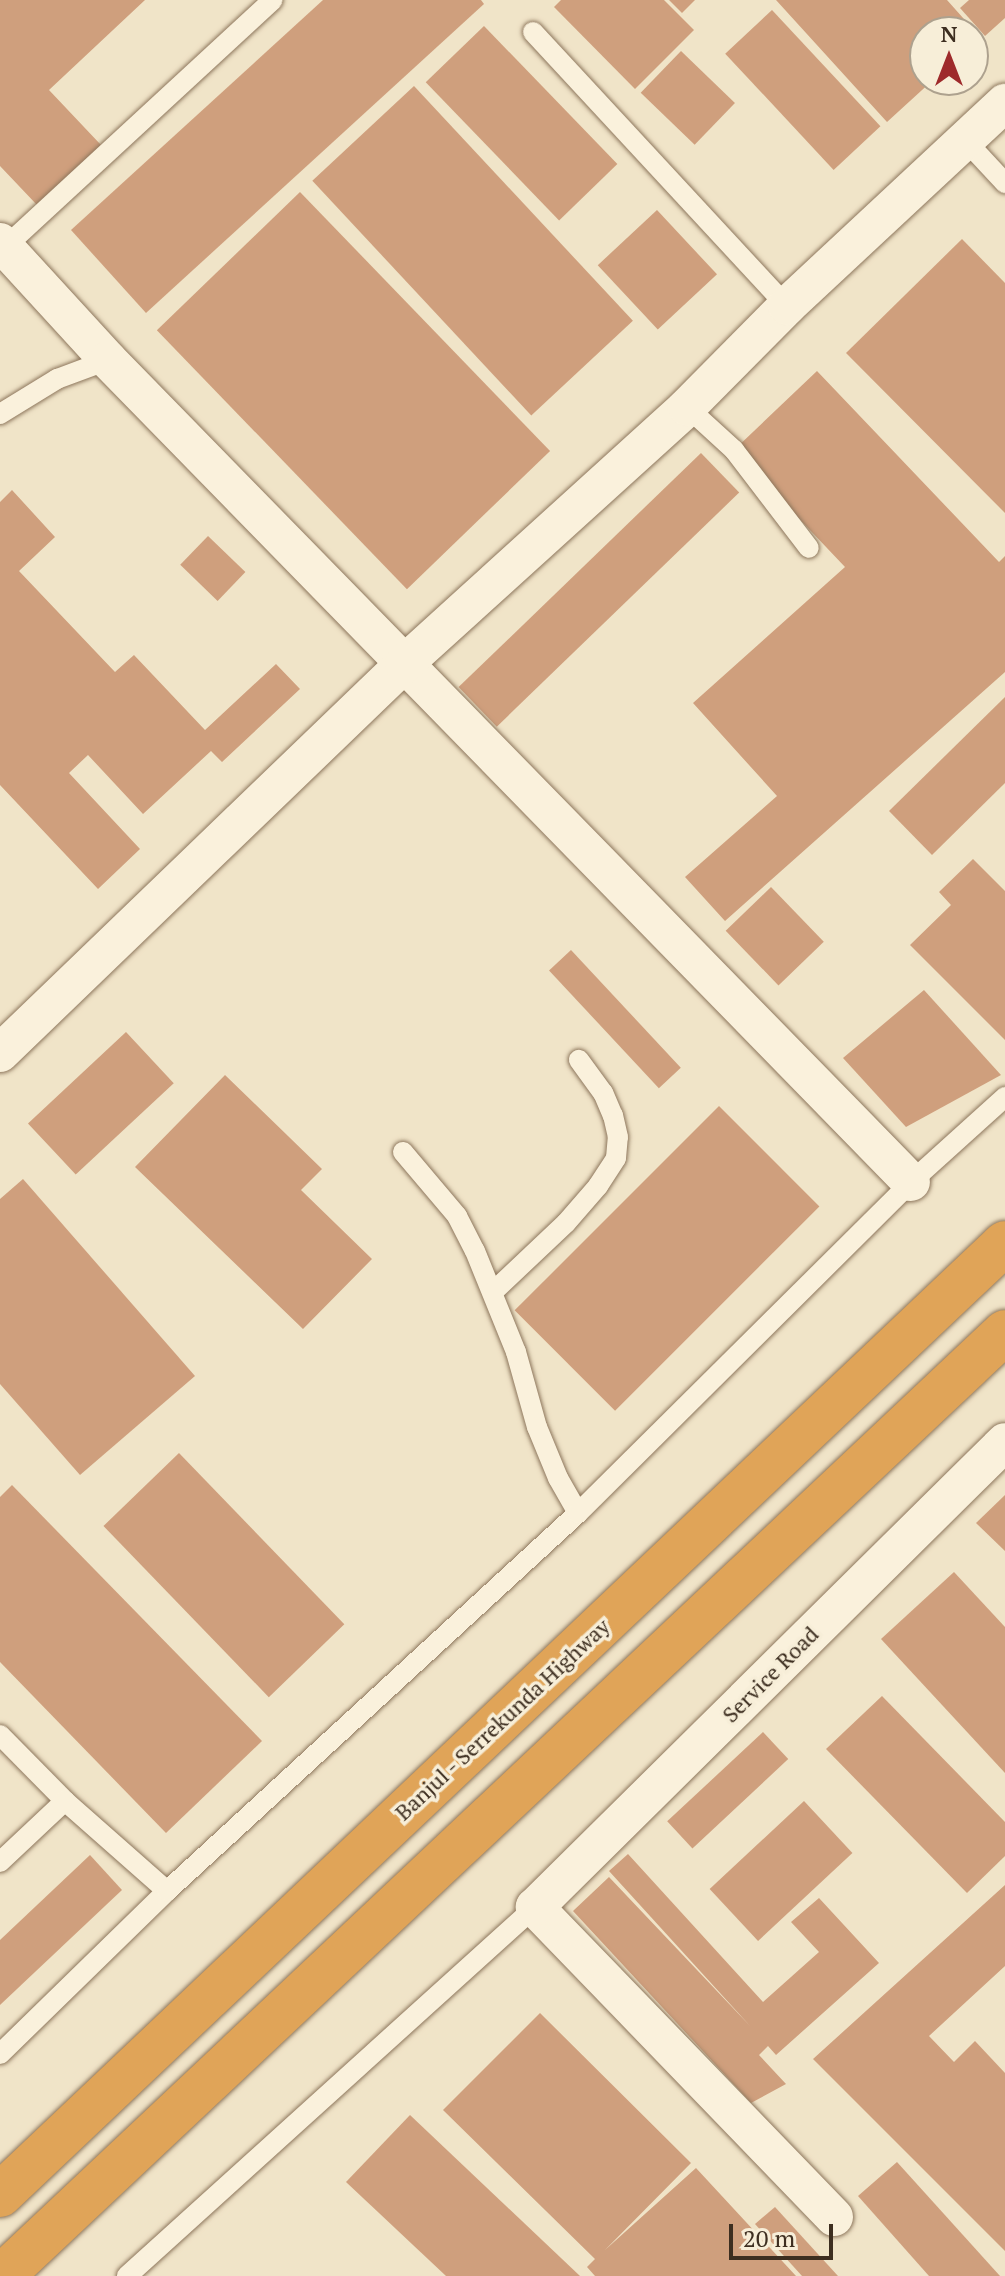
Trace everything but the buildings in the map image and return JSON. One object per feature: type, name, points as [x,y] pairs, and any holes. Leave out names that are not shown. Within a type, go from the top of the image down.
[{"type":"highway","name":"Banjul - Serrekunda Highway","points":[[0,2195],[1005,1243]]},
{"type":"highway","points":[[2,2276],[1005,1332]]},
{"type":"street","points":[[0,1053],[404,664],[687,407],[787,306],[1005,103]]},
{"type":"street","points":[[3,244],[108,360],[911,1182]]},
{"type":"street","name":"Service Road","points":[[535,1907],[1005,1442]]},
{"type":"street","points":[[535,1907],[834,2217]]},
{"type":"lane","points":[[3,244],[273,0]]},
{"type":"lane","points":[[533,32],[787,306]]},
{"type":"lane","points":[[965,140],[1005,183]]},
{"type":"lane","points":[[0,414],[57,379],[108,360]]},
{"type":"lane","points":[[687,407],[734,450],[809,548]]},
{"type":"lane","points":[[494,1291],[566,1223],[598,1186],[616,1158],[618,1137],[613,1116],[579,1060]]},
{"type":"lane","points":[[0,2054],[167,1891],[578,1513],[911,1182],[1005,1097]]},
{"type":"lane","points":[[403,1152],[457,1216],[494,1291],[537,1427],[558,1478],[578,1513]]},
{"type":"lane","points":[[0,1735],[65,1801],[167,1891]]},
{"type":"lane","points":[[0,1862],[65,1801]]},
{"type":"lane","points":[[127,2276],[535,1907]]}]
